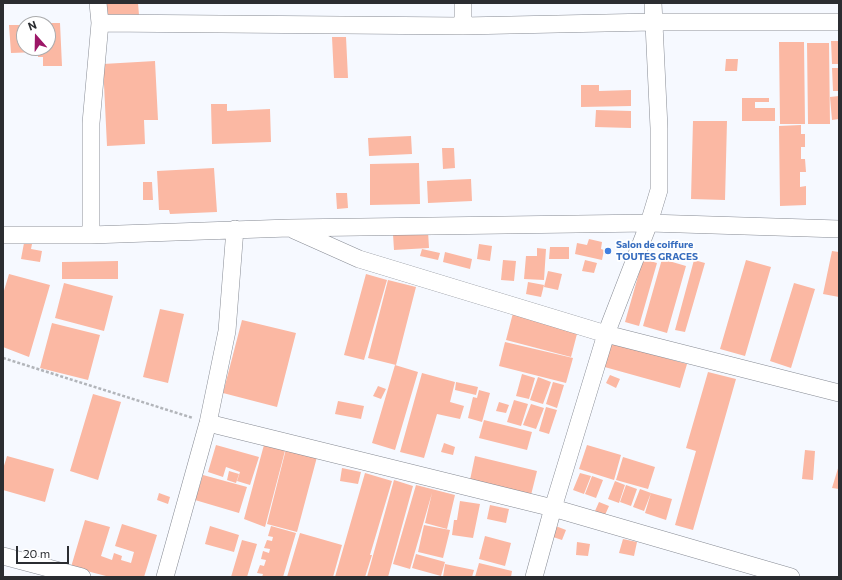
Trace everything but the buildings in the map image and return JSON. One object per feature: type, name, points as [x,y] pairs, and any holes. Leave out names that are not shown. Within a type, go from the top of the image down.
[{"type":"street","points":[[91,235],[91,123],[100,23],[98,3]]},
{"type":"street","points":[[463,26],[464,3]]},
{"type":"street","points":[[534,577],[553,508],[606,334],[649,223],[659,190],[659,128],[653,3]]},
{"type":"street","points":[[100,23],[463,26],[653,22],[839,22]]},
{"type":"street","points":[[3,235],[91,235],[235,229],[649,223],[839,229]]},
{"type":"street","points":[[289,228],[359,259],[606,334],[839,393]]},
{"type":"street","points":[[165,577],[208,423],[227,331],[235,229]]},
{"type":"street","points":[[208,423],[553,508],[791,577]]},
{"type":"street","points":[[3,556],[82,577]]},
{"type":"path","points":[[3,358],[208,423]]},
{"type":"place","name":"Salon de coiffure TOUTES GRACES","points":[[608,251]]}]
